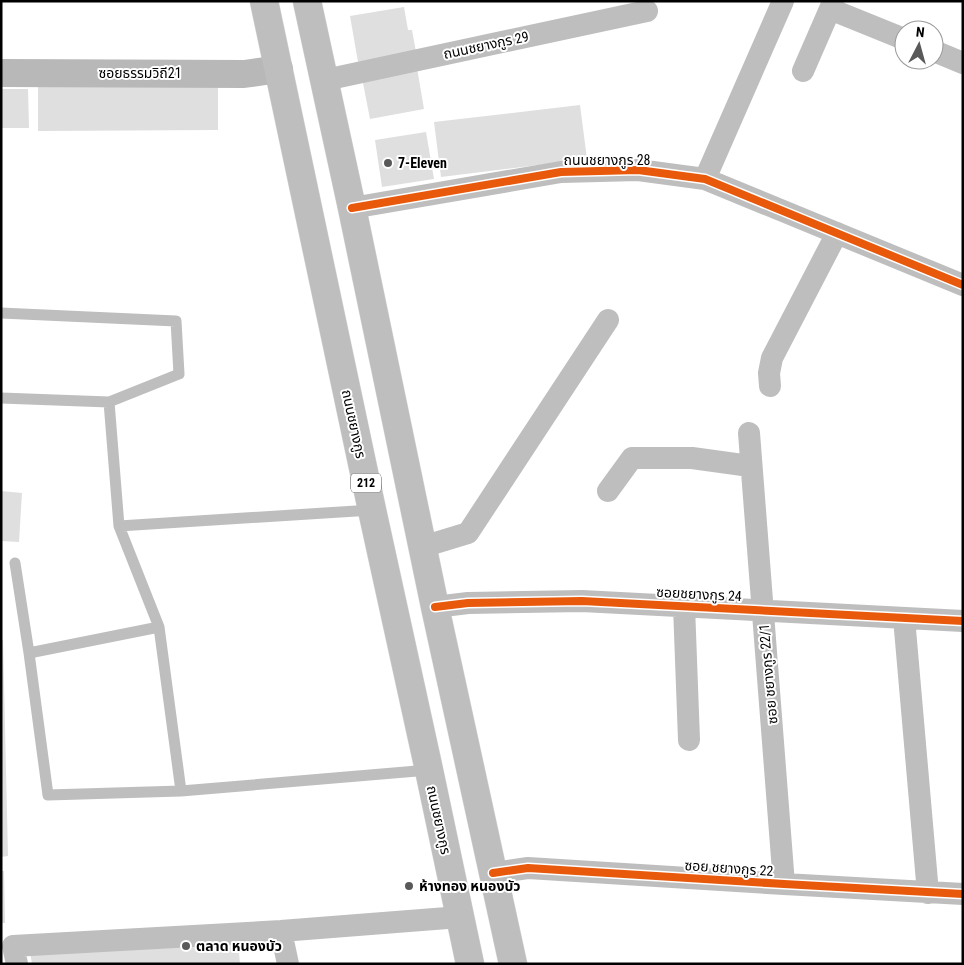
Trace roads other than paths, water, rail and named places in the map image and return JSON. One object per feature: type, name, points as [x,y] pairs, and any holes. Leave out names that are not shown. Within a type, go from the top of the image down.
[{"type":"main road","name":"ถนนชยางกูร","points":[[264,1],[470,964]]},
{"type":"main road","points":[[307,1],[512,964]]},
{"type":"street","points":[[705,179],[783,1]]},
{"type":"street","points":[[803,71],[831,5],[894,34]]},
{"type":"street","name":"ถนนชยางกูร 29","points":[[325,80],[647,11]]},
{"type":"street","points":[[944,55],[963,63]]},
{"type":"street","name":"ซอยธรรมวิถี21","points":[[1,73],[244,74],[279,69]]},
{"type":"street","name":"ถนนชยางกูร 28","points":[[352,208],[561,172],[638,170],[705,179],[962,281]]},
{"type":"street","points":[[770,386],[769,373],[772,358],[837,233]]},
{"type":"street","points":[[422,547],[468,533],[608,320]]},
{"type":"street","name":"ซอย ชยางกูร 22/1","points":[[749,433],[750,466],[784,884]]},
{"type":"street","points":[[608,491],[632,458],[692,458],[750,466]]},
{"type":"street","name":"ซอยชยางกูร 24","points":[[435,607],[468,602],[582,601],[963,621]]},
{"type":"street","points":[[684,606],[689,740]]},
{"type":"street","points":[[904,618],[928,893]]},
{"type":"street","name":"ซอย ชยางกูร 22","points":[[493,873],[528,868],[963,894]]},
{"type":"street","points":[[15,955],[460,917]]},
{"type":"street","points":[[281,931],[288,964]]},
{"type":"lane","points":[[1,313],[176,321],[180,374],[109,402],[1,398]]},
{"type":"lane","points":[[109,402],[119,526],[159,627],[182,792]]},
{"type":"lane","points":[[119,526],[372,510]]},
{"type":"lane","points":[[15,562],[48,795],[182,792],[429,770]]},
{"type":"lane","points":[[29,653],[159,627]]},
{"type":"place","name":"7-Eleven","points":[[388,163]]},
{"type":"place","name":"ห้างทอง หนองบัว","points":[[409,886]]},
{"type":"place","name":"ตลาด หนองบัว","points":[[186,946]]}]
